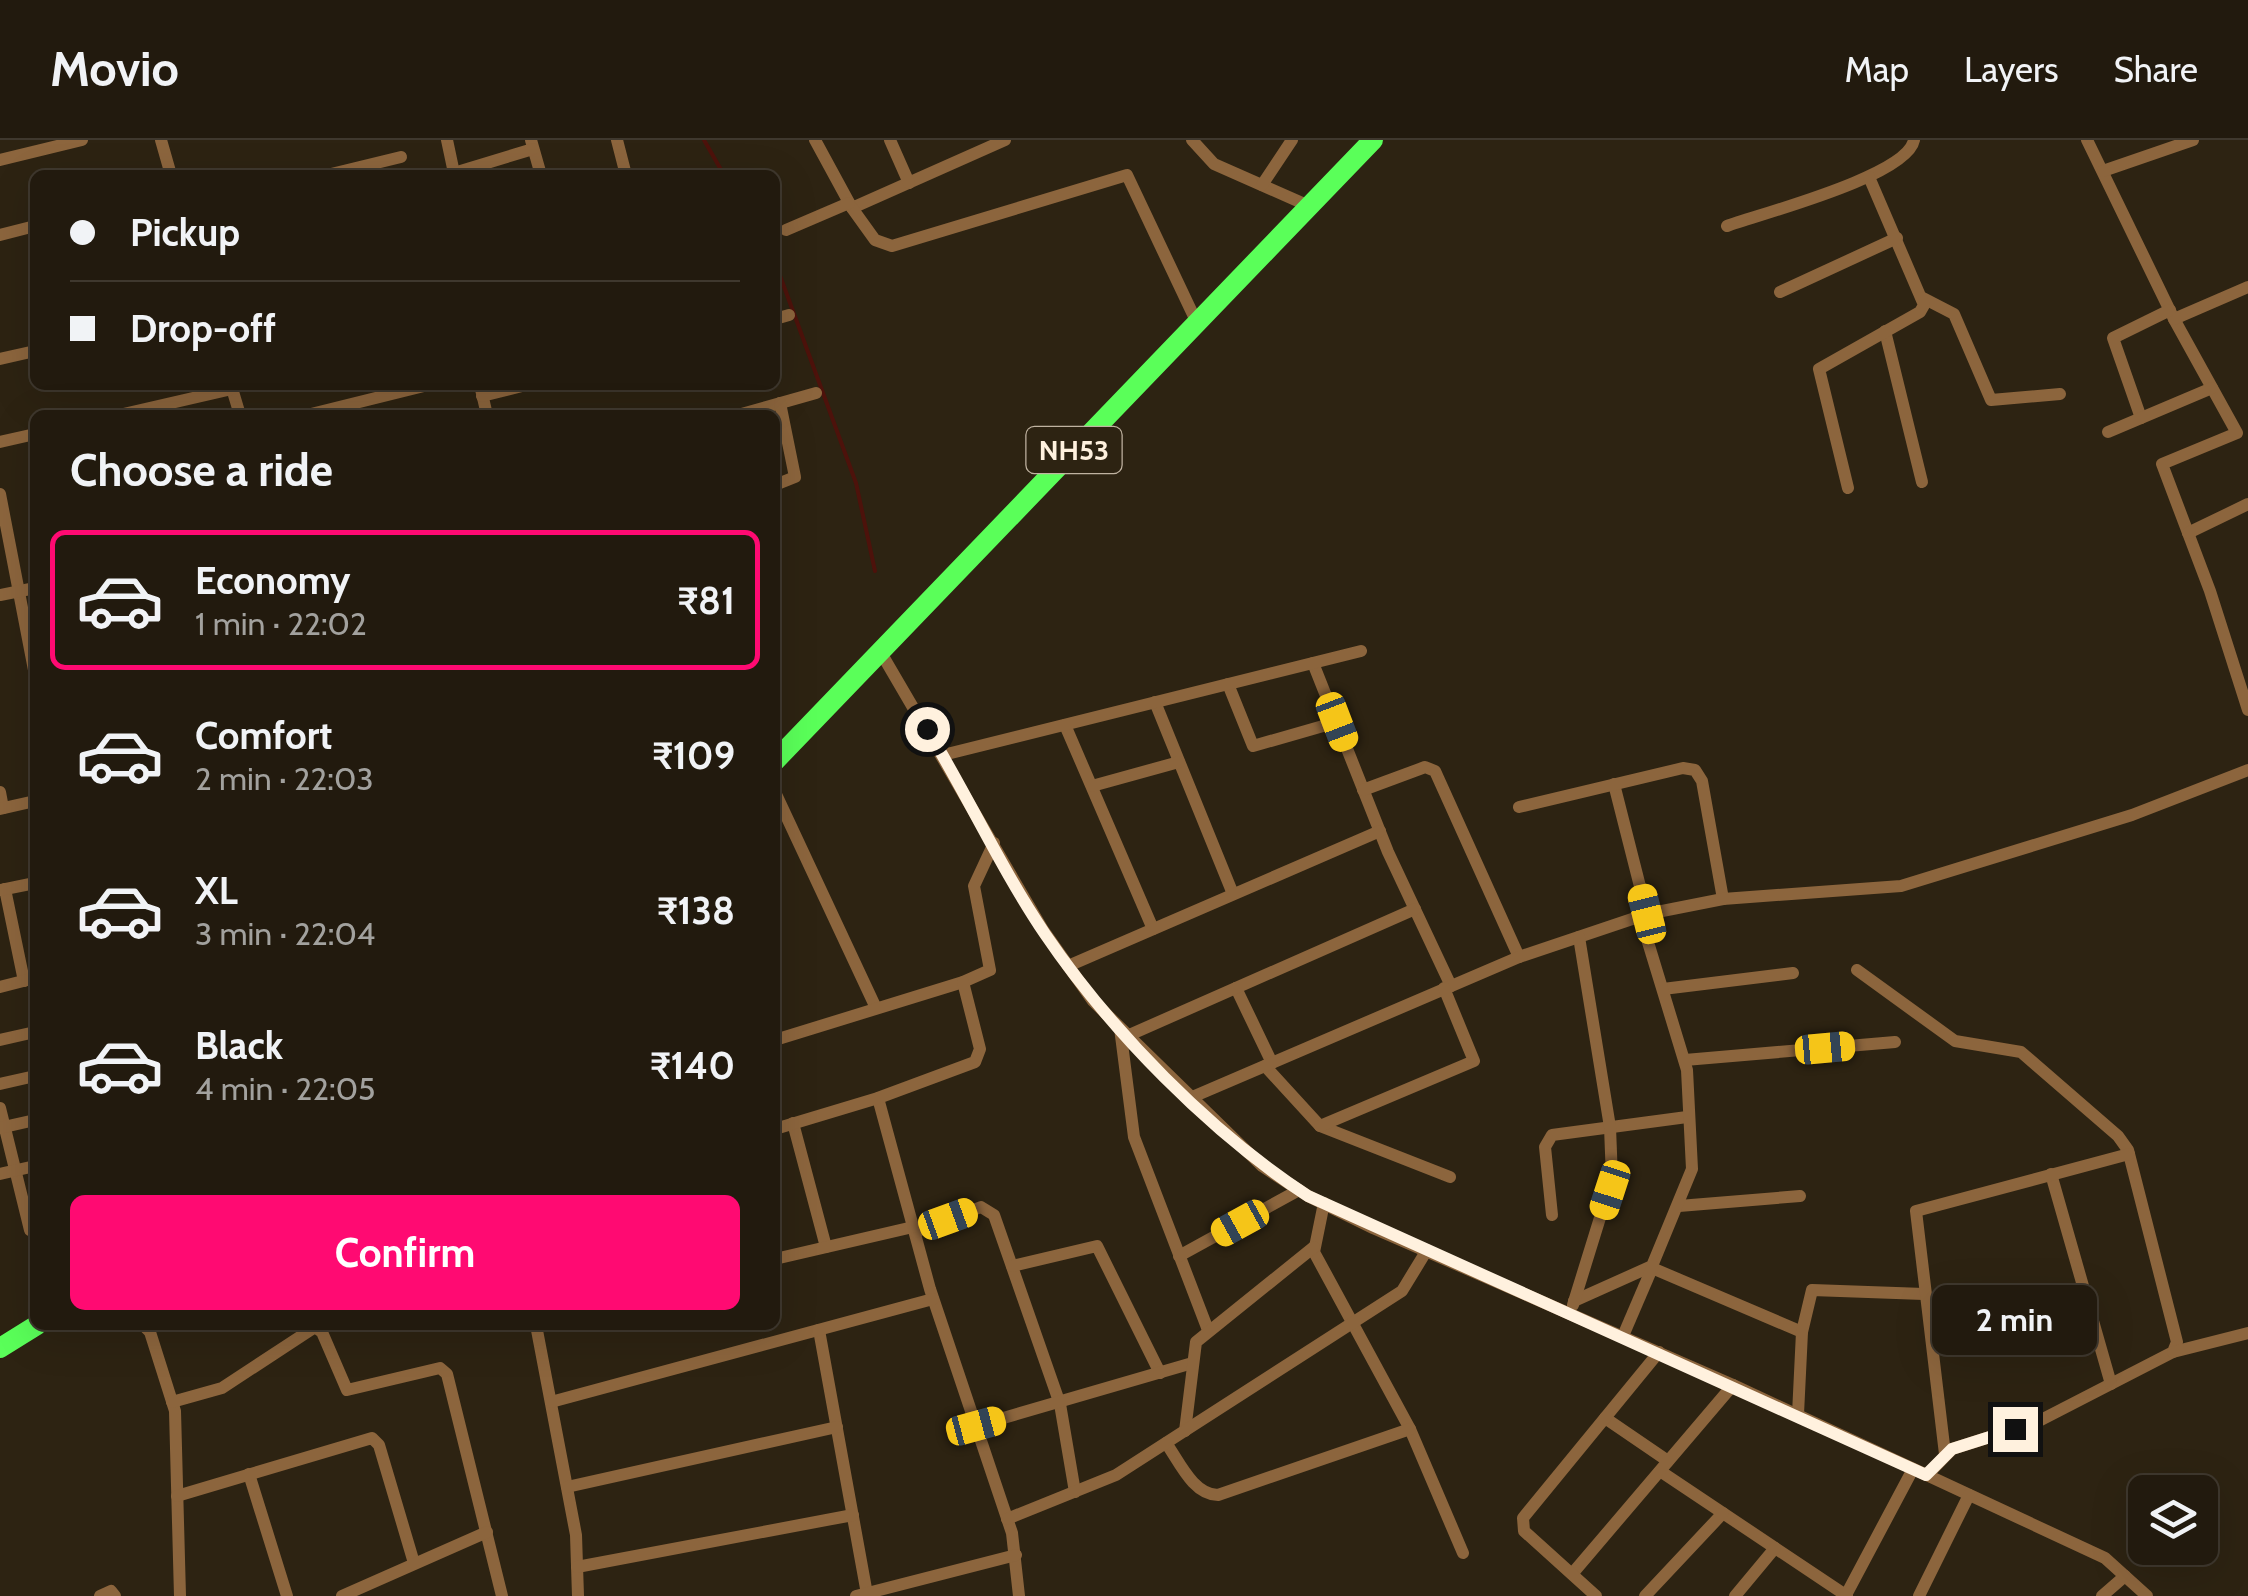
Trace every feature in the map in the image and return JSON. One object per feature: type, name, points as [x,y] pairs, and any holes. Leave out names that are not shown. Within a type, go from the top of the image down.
[{"type":"highway","name":"NH53","points":[[780,755],[1373,140]]},
{"type":"highway","points":[[0,1348],[30,1329]]},
{"type":"street","points":[[0,160],[82,140]]},
{"type":"street","points":[[161,140],[170,170]]},
{"type":"street","points":[[447,140],[451,170]]},
{"type":"street","points":[[617,140],[625,170]]},
{"type":"street","points":[[815,140],[850,206],[874,240],[892,246],[1127,175],[1197,323]]},
{"type":"street","points":[[890,140],[909,183]]},
{"type":"street","points":[[786,230],[909,183],[985,144],[1006,140]]},
{"type":"street","points":[[1192,140],[1214,164],[1309,206]]},
{"type":"street","points":[[1262,185],[1292,140]]},
{"type":"street","points":[[1728,226],[1869,177],[1907,154],[1914,140]]},
{"type":"street","points":[[2086,140],[2172,314],[2237,433],[2162,464],[2247,704]]},
{"type":"street","points":[[2103,172],[2193,140]]},
{"type":"street","points":[[462,170],[532,144],[540,170]]},
{"type":"street","points":[[355,170],[401,157]]},
{"type":"street","points":[[1848,488],[1819,370],[1920,312],[1923,298],[1869,177]]},
{"type":"street","points":[[0,236],[30,227]]},
{"type":"street","points":[[1780,292],[1896,238]]},
{"type":"street","points":[[2141,418],[2113,338],[2248,287]]},
{"type":"street","points":[[1923,298],[1954,314],[1991,400],[2060,394]]},
{"type":"street","points":[[1885,331],[1922,482]]},
{"type":"street","points":[[0,359],[30,352]]},
{"type":"street","points":[[2108,432],[2212,388]]},
{"type":"street","points":[[156,410],[223,390]]},
{"type":"street","points":[[327,410],[408,390]]},
{"type":"street","points":[[756,410],[816,392]]},
{"type":"street","points":[[780,403],[795,476],[780,484]]},
{"type":"street","points":[[0,442],[30,435]]},
{"type":"street","points":[[0,499],[30,652]]},
{"type":"street","points":[[2188,533],[2248,504]]},
{"type":"street","points":[[0,594],[30,589]]},
{"type":"street","points":[[880,650],[1068,966],[1124,1032],[1262,1166],[1324,1204],[1427,1250],[1572,1306],[1623,1336],[2105,1558],[2148,1596]]},
{"type":"street","points":[[943,755],[1361,651]]},
{"type":"street","points":[[1313,662],[1475,1054],[1474,1062],[1320,1126]]},
{"type":"street","points":[[1228,684],[1253,746],[1337,722]]},
{"type":"street","points":[[1155,702],[1233,894]]},
{"type":"street","points":[[1065,725],[1153,929]]},
{"type":"street","points":[[1092,786],[1179,762]]},
{"type":"street","points":[[1364,790],[1425,766],[1435,771],[1519,958]]},
{"type":"street","points":[[1519,808],[1682,768],[1699,774],[1723,899]]},
{"type":"street","points":[[1190,1098],[1519,958],[1644,915],[1723,899],[1901,886],[2118,820],[2248,770]]},
{"type":"street","points":[[1614,784],[1644,915],[1685,1060],[1692,1169],[1623,1336]]},
{"type":"street","points":[[0,792],[2,809],[30,802]]},
{"type":"street","points":[[780,803],[876,1008]]},
{"type":"street","points":[[1068,966],[1380,831]]},
{"type":"street","points":[[780,1038],[964,982],[992,966],[974,895],[994,843]]},
{"type":"street","points":[[0,987],[30,980],[2,890],[30,884]]},
{"type":"street","points":[[1124,1032],[1236,988],[1415,909]]},
{"type":"street","points":[[1572,1306],[1612,1184],[1610,1128],[1579,937]]},
{"type":"street","points":[[1858,970],[1955,1041],[1975,1047],[2007,1046],[2021,1052],[2118,1136],[2129,1154],[2177,1342],[2173,1352]]},
{"type":"street","points":[[1663,988],[1793,973]]},
{"type":"street","points":[[780,1128],[878,1098],[978,1058],[980,1049],[964,982]]},
{"type":"street","points":[[1236,988],[1269,1064],[1320,1126],[1450,1177]]},
{"type":"street","points":[[1124,1032],[1134,1136],[1208,1330]]},
{"type":"street","points":[[0,1040],[30,1033]]},
{"type":"street","points":[[1685,1060],[1895,1042]]},
{"type":"street","points":[[0,1084],[30,1077]]},
{"type":"street","points":[[878,1098],[933,1299],[1007,1518],[1016,1555],[1018,1596]]},
{"type":"street","points":[[0,1108],[30,1230]]},
{"type":"street","points":[[1552,1215],[1548,1138],[1686,1117]]},
{"type":"street","points":[[2,1128],[30,1121]]},
{"type":"street","points":[[793,1124],[826,1247]]},
{"type":"street","points":[[1945,1454],[1916,1212],[2129,1154]]},
{"type":"street","points":[[0,1174],[30,1167]]},
{"type":"street","points":[[2051,1174],[2111,1384]]},
{"type":"street","points":[[1180,1256],[1300,1190]]},
{"type":"street","points":[[1679,1206],[1800,1196]]},
{"type":"street","points":[[1185,1431],[1190,1364],[1196,1342],[1314,1247],[1324,1204]]},
{"type":"street","points":[[780,1257],[914,1229],[986,1206],[994,1215],[1060,1404],[1075,1492]]},
{"type":"street","points":[[1012,1266],[1096,1246],[1160,1373]]},
{"type":"street","points":[[1314,1247],[1410,1429],[1463,1552]]},
{"type":"street","points":[[1007,1518],[1116,1475],[1185,1431],[1406,1288],[1427,1250]]},
{"type":"street","points":[[1572,1306],[1653,1266]]},
{"type":"street","points":[[1653,1266],[1802,1332]]},
{"type":"street","points":[[1798,1414],[1802,1332],[1809,1293],[1816,1288],[1924,1294]]},
{"type":"street","points":[[550,1402],[933,1299]]},
{"type":"street","points":[[148,1330],[172,1402],[180,1596]]},
{"type":"street","points":[[172,1402],[222,1388],[311,1330]]},
{"type":"street","points":[[320,1330],[347,1390],[440,1368],[447,1374],[500,1586]]},
{"type":"street","points":[[537,1330],[566,1487],[578,1596]]},
{"type":"street","points":[[819,1330],[853,1515],[862,1595],[1016,1555]]},
{"type":"street","points":[[1605,1418],[1723,1512],[1847,1596],[1920,1472],[1945,1454],[2037,1422],[2173,1352],[2248,1333]]},
{"type":"street","points":[[1596,1596],[1524,1531],[1523,1518],[1659,1352]]},
{"type":"street","points":[[976,1426],[1190,1364]]},
{"type":"street","points":[[1572,1574],[1733,1385]]},
{"type":"street","points":[[566,1487],[837,1427]]},
{"type":"street","points":[[1166,1443],[1194,1483],[1210,1496],[1218,1496],[1410,1429]]},
{"type":"street","points":[[177,1496],[372,1438],[379,1445],[414,1563]]},
{"type":"street","points":[[249,1474],[287,1596]]},
{"type":"street","points":[[1918,1596],[1969,1495]]},
{"type":"street","points":[[1645,1596],[1723,1512]]},
{"type":"street","points":[[577,1567],[853,1515]]},
{"type":"street","points":[[342,1596],[487,1532]]},
{"type":"street","points":[[1734,1596],[1775,1548]]},
{"type":"street","points":[[2102,1596],[2125,1576]]},
{"type":"street","points":[[100,1596],[111,1592],[115,1596]]},
{"type":"waterway","points":[[704,140],[721,170]]},
{"type":"waterway","points":[[780,276],[856,483],[875,571]]},
{"type":"route","points":[[927,729],[1043,930],[1093,1001],[1262,1166],[1308,1196],[1926,1475],[1952,1449],[2015,1429]]}]
